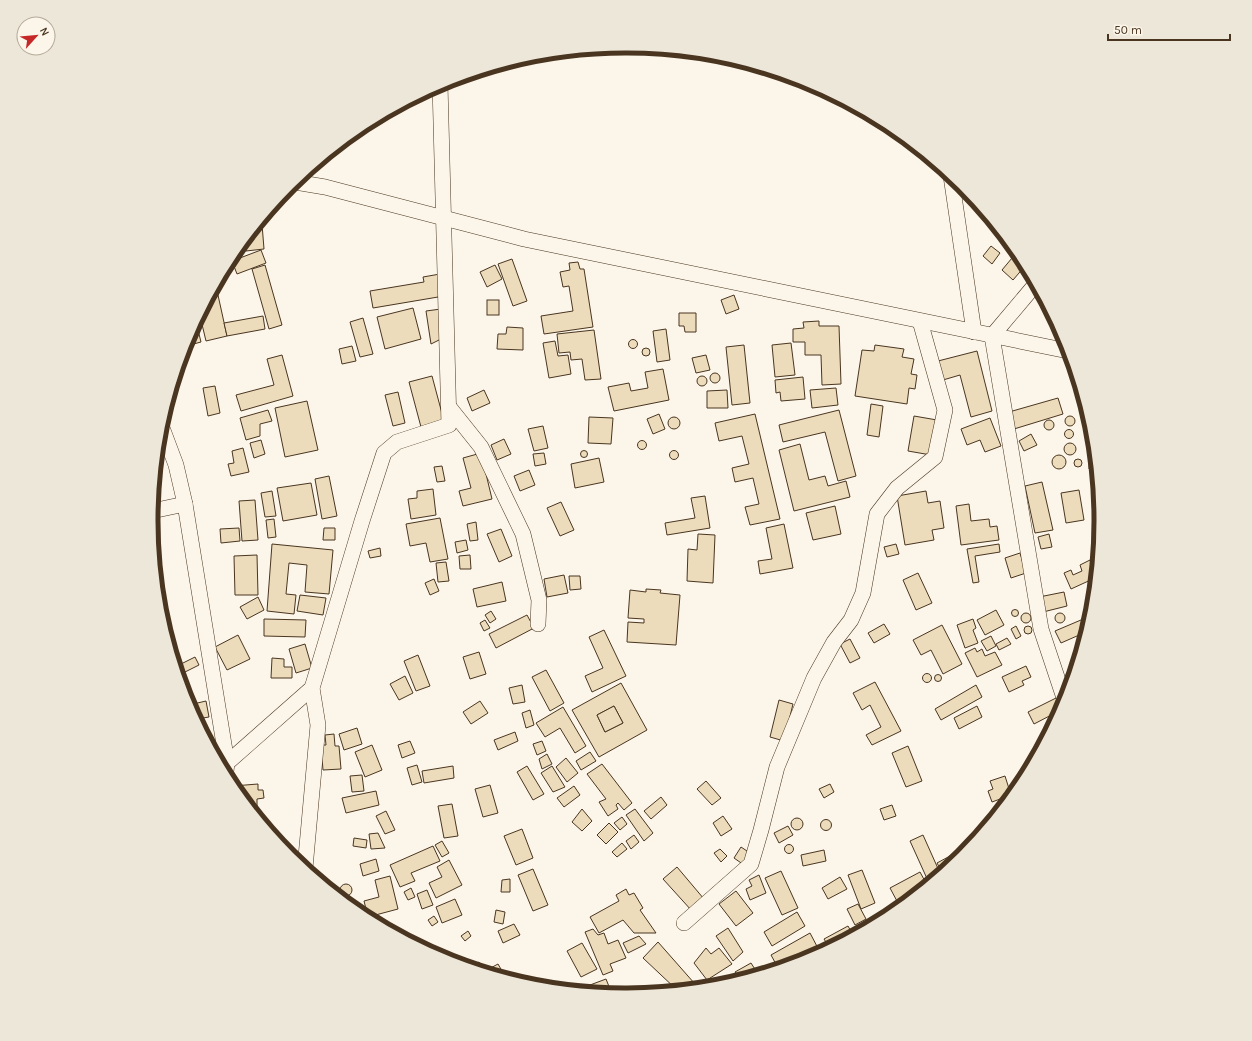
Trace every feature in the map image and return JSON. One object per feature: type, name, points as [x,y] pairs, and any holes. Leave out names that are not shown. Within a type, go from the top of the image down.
[{"type":"street","points":[[306,861],[318,725],[312,688],[384,453],[397,442],[449,424],[440,92]]},
{"type":"street","points":[[302,183],[325,187],[532,241],[1061,350]]},
{"type":"street","points":[[952,186],[974,332]]},
{"type":"street","points":[[1032,289],[992,336],[1041,629],[1061,690]]},
{"type":"street","points":[[684,923],[751,864],[777,767],[814,678],[834,642],[851,620],[863,592],[877,514],[897,488],[935,457],[945,410],[920,321]]},
{"type":"street","points":[[449,407],[481,447],[523,534],[539,600],[538,624]]},
{"type":"street","points":[[166,437],[176,465],[184,504],[225,760]]},
{"type":"street","points":[[159,510],[184,504]]},
{"type":"street","points":[[228,766],[312,688]]},
{"type":"building","points":[[262,227],[264,249],[246,251],[246,249]]},
{"type":"building","points":[[991,246],[1000,253],[992,264],[983,256]]},
{"type":"building","points":[[261,250],[266,263],[237,274],[234,266],[239,258]]},
{"type":"building","points":[[1012,257],[1021,271],[1013,280],[1002,270]]},
{"type":"building","points":[[512,259],[527,301],[513,306],[498,264]]},
{"type":"building","points":[[578,262],[580,269],[584,269],[593,327],[544,334],[541,316],[573,311],[569,286],[563,287],[560,272],[570,270],[569,263]]},
{"type":"building","points":[[265,265],[282,325],[269,329],[252,269]]},
{"type":"building","points":[[495,265],[502,279],[487,287],[480,272]]},
{"type":"building","points":[[440,274],[444,296],[373,308],[370,291],[424,282],[423,277]]},
{"type":"building","points":[[218,293],[227,336],[206,341],[202,325]]},
{"type":"building","points":[[734,295],[739,309],[726,314],[721,300]]},
{"type":"building","points":[[487,300],[499,300],[499,315],[487,315]]},
{"type":"building","points":[[413,308],[421,339],[385,349],[377,317]]},
{"type":"building","points":[[441,309],[445,337],[431,344],[426,311]]},
{"type":"building","points":[[679,313],[696,313],[696,332],[685,332],[684,326],[679,326]]},
{"type":"building","points":[[263,316],[265,329],[227,336],[224,323]]},
{"type":"building","points":[[363,318],[373,354],[360,357],[350,322]]},
{"type":"building","points":[[819,321],[819,326],[839,326],[841,384],[822,385],[821,355],[805,355],[805,342],[793,342],[793,329],[804,328],[803,322]]},
{"type":"building","points":[[507,327],[523,328],[523,350],[497,349],[498,334],[506,334]]},
{"type":"building","points":[[666,329],[670,360],[657,362],[653,331]]},
{"type":"building","points":[[594,330],[601,379],[585,380],[582,359],[571,360],[570,352],[559,353],[557,334]]},
{"type":"building","points":[[199,332],[201,342],[193,344]]},
{"type":"building","points":[[633,339],[638,344],[633,349],[628,344]]},
{"type":"building","points":[[555,341],[558,356],[568,355],[571,374],[549,378],[543,343]]},
{"type":"building","points":[[791,343],[795,375],[775,377],[772,345]]},
{"type":"building","points":[[744,345],[750,403],[732,405],[726,347]]},
{"type":"building","points":[[875,345],[904,349],[902,357],[914,359],[911,374],[917,375],[915,389],[909,388],[907,404],[855,396],[862,350],[874,351]]},
{"type":"building","points":[[352,346],[356,361],[342,364],[339,349]]},
{"type":"building","points":[[644,348],[648,348],[650,352],[648,356],[644,356],[642,354],[642,350]]},
{"type":"building","points":[[977,351],[992,411],[971,417],[960,375],[943,380],[938,361]]},
{"type":"building","points":[[282,355],[293,396],[241,411],[236,395],[274,385],[267,359]]},
{"type":"building","points":[[706,355],[710,370],[696,373],[692,358]]},
{"type":"building","points":[[663,369],[669,400],[614,411],[608,387],[629,383],[631,391],[648,388],[645,372]]},
{"type":"building","points":[[713,373],[717,373],[720,378],[717,383],[713,383],[710,380],[710,376]]},
{"type":"building","points":[[432,376],[444,421],[421,427],[409,382]]},
{"type":"building","points":[[702,376],[707,381],[702,386],[697,381]]},
{"type":"building","points":[[803,377],[805,399],[781,401],[780,392],[776,393],[775,380]]},
{"type":"building","points":[[215,386],[220,413],[208,416],[203,388]]},
{"type":"building","points":[[836,388],[838,405],[812,408],[810,390]]},
{"type":"building","points":[[484,390],[490,403],[472,411],[467,398]]},
{"type":"building","points":[[727,390],[728,408],[707,408],[707,391]]},
{"type":"building","points":[[398,392],[405,423],[393,426],[385,395]]},
{"type":"building","points":[[1058,398],[1063,414],[1014,429],[1009,412]]},
{"type":"building","points":[[307,401],[318,450],[285,457],[275,408]]},
{"type":"building","points":[[871,404],[883,406],[879,437],[867,435]]},
{"type":"building","points":[[268,410],[272,421],[260,424],[260,436],[246,440],[240,418]]},
{"type":"building","points":[[839,410],[856,476],[838,481],[825,432],[783,442],[779,425]]},
{"type":"building","points":[[659,414],[665,429],[653,434],[647,419]]},
{"type":"building","points":[[755,414],[780,519],[750,525],[745,507],[759,504],[753,478],[735,482],[732,468],[749,464],[742,436],[719,441],[715,423]]},
{"type":"building","points":[[914,416],[937,420],[931,455],[908,451]]},
{"type":"building","points":[[1070,416],[1075,421],[1070,426],[1065,421]]},
{"type":"building","points":[[589,417],[613,418],[611,444],[588,443]]},
{"type":"building","points":[[672,417],[676,417],[680,423],[676,429],[672,429],[668,425],[668,421]]},
{"type":"building","points":[[990,418],[1001,446],[985,452],[980,440],[967,445],[961,429]]},
{"type":"building","points":[[1047,420],[1051,420],[1054,425],[1051,430],[1047,430],[1044,427],[1044,423]]},
{"type":"building","points":[[543,426],[548,448],[534,451],[528,429]]},
{"type":"building","points":[[1067,430],[1071,430],[1073,434],[1071,438],[1067,438],[1065,436],[1065,432]]},
{"type":"building","points":[[1031,434],[1037,445],[1024,451],[1019,441]]},
{"type":"building","points":[[504,439],[511,454],[497,460],[491,445]]},
{"type":"building","points":[[261,440],[265,454],[254,458],[250,443]]},
{"type":"building","points":[[640,441],[644,441],[646,445],[644,449],[640,449],[638,447],[638,443]]},
{"type":"building","points":[[1070,443],[1074,445],[1076,449],[1074,453],[1070,455],[1066,453],[1064,449],[1066,445]]},
{"type":"building","points":[[800,444],[809,480],[825,476],[828,486],[846,481],[850,497],[794,511],[779,450]]},
{"type":"building","points":[[243,448],[249,472],[231,476],[228,464],[234,463],[232,451]]},
{"type":"building","points":[[584,450],[587,451],[587,457],[584,458],[581,457],[580,454],[581,451]]},
{"type":"building","points":[[674,450],[679,455],[674,460],[669,455]]},
{"type":"building","points":[[481,453],[492,499],[463,506],[459,491],[471,488],[463,458]]},
{"type":"building","points":[[544,453],[546,464],[535,466],[533,454]]},
{"type":"building","points":[[1089,453],[1091,469],[1089,469]]},
{"type":"building","points":[[1059,455],[1064,457],[1066,462],[1064,467],[1059,469],[1054,467],[1052,462],[1054,457]]},
{"type":"building","points":[[599,458],[604,482],[575,488],[571,464]]},
{"type":"building","points":[[1076,459],[1080,459],[1082,463],[1080,467],[1076,467],[1074,465],[1074,461]]},
{"type":"building","points":[[442,466],[445,481],[437,482],[434,467]]},
{"type":"building","points":[[529,470],[535,485],[520,491],[514,476]]},
{"type":"building","points":[[329,476],[337,516],[322,519],[315,479]]},
{"type":"building","points":[[1042,482],[1053,530],[1035,533],[1025,486]]},
{"type":"building","points":[[311,483],[317,515],[283,521],[277,488]]},
{"type":"building","points":[[433,489],[436,515],[411,519],[408,499],[417,498],[417,491]]},
{"type":"building","points":[[1079,490],[1084,520],[1066,523],[1061,493]]},
{"type":"building","points":[[272,491],[276,516],[265,517],[261,493]]},
{"type":"building","points":[[926,491],[928,503],[940,501],[944,528],[932,530],[934,540],[905,545],[897,496]]},
{"type":"building","points":[[705,496],[710,528],[667,535],[665,523],[695,518],[691,498]]},
{"type":"building","points":[[255,500],[258,540],[242,541],[239,501]]},
{"type":"building","points":[[561,502],[574,530],[560,536],[547,508]]},
{"type":"building","points":[[969,504],[971,521],[989,519],[990,527],[997,526],[999,540],[961,545],[956,506]]},
{"type":"building","points":[[835,506],[841,534],[813,540],[806,513]]},
{"type":"building","points":[[440,518],[448,559],[430,562],[426,543],[410,546],[406,524]]},
{"type":"building","points":[[274,519],[276,537],[268,538],[266,520]]},
{"type":"building","points":[[476,522],[478,540],[470,541],[467,524]]},
{"type":"building","points":[[784,524],[793,568],[760,574],[758,561],[772,559],[766,528]]},
{"type":"building","points":[[239,528],[240,541],[221,543],[220,529]]},
{"type":"building","points":[[324,528],[335,528],[335,540],[323,540]]},
{"type":"building","points":[[501,529],[512,556],[499,562],[487,534]]},
{"type":"building","points":[[698,534],[715,535],[713,583],[687,581],[688,549],[697,550]]},
{"type":"building","points":[[1049,534],[1052,547],[1041,549],[1038,537]]},
{"type":"building","points":[[466,540],[468,550],[457,553],[455,542]]},
{"type":"building","points":[[272,544],[333,550],[329,594],[305,592],[307,565],[289,563],[286,594],[296,595],[294,614],[267,611]]},
{"type":"building","points":[[896,544],[899,554],[887,557],[884,547]]},
{"type":"building","points":[[999,544],[1000,552],[975,556],[979,582],[973,583],[967,549]]},
{"type":"building","points":[[380,548],[381,556],[370,558],[368,551]]},
{"type":"building","points":[[1020,553],[1026,573],[1011,578],[1005,558]]},
{"type":"building","points":[[257,555],[258,595],[235,595],[234,556]]},
{"type":"building","points":[[470,555],[471,569],[460,569],[459,556]]},
{"type":"building","points":[[1090,560],[1090,580],[1071,589],[1064,573],[1071,570],[1073,575],[1082,571],[1080,565]]},
{"type":"building","points":[[446,562],[449,581],[438,582],[436,563]]},
{"type":"building","points":[[918,573],[932,603],[916,610],[903,580]]},
{"type":"building","points":[[564,575],[568,593],[547,597],[544,579]]},
{"type":"building","points":[[569,576],[580,576],[581,589],[570,590]]},
{"type":"building","points":[[434,579],[439,591],[430,595],[425,583]]},
{"type":"building","points":[[502,582],[506,601],[477,607],[473,589]]},
{"type":"building","points":[[646,589],[661,590],[660,593],[680,595],[676,645],[627,642],[628,622],[644,623],[644,619],[628,618],[630,590],[646,592]]},
{"type":"building","points":[[1064,592],[1067,606],[1043,612],[1039,597]]},
{"type":"building","points":[[300,595],[326,598],[323,615],[297,611]]},
{"type":"building","points":[[258,597],[264,610],[247,619],[240,607]]},
{"type":"building","points":[[1015,609],[1018,610],[1018,616],[1015,617],[1012,616],[1011,613],[1012,610]]},
{"type":"building","points":[[996,610],[1004,625],[985,635],[977,620]]},
{"type":"building","points":[[491,611],[496,619],[490,623],[485,615]]},
{"type":"building","points":[[1026,613],[1031,618],[1026,623],[1021,618]]},
{"type":"building","points":[[1058,613],[1062,613],[1064,614],[1064,622],[1058,623],[1055,620],[1055,616]]},
{"type":"building","points":[[527,615],[534,628],[496,648],[489,634]]},
{"type":"building","points":[[264,619],[306,620],[305,637],[264,636]]},
{"type":"building","points":[[973,619],[976,628],[973,630],[978,643],[965,648],[957,625]]},
{"type":"building","points":[[1083,619],[1079,635],[1061,643],[1055,631]]},
{"type":"building","points":[[485,620],[490,628],[484,631],[480,623]]},
{"type":"building","points":[[884,624],[890,634],[874,643],[868,633]]},
{"type":"building","points":[[942,625],[962,664],[943,674],[931,650],[921,655],[913,640]]},
{"type":"building","points":[[1016,626],[1021,636],[1016,639],[1011,629]]},
{"type":"building","points":[[1028,626],[1031,627],[1031,633],[1028,634],[1025,633],[1024,630],[1025,627]]},
{"type":"building","points":[[604,630],[626,676],[592,692],[585,676],[603,668],[589,637]]},
{"type":"building","points":[[238,635],[250,659],[227,670],[215,647]]},
{"type":"building","points":[[991,636],[996,646],[987,651],[981,641]]},
{"type":"building","points":[[1007,638],[1011,644],[999,650],[996,644]]},
{"type":"building","points":[[850,639],[860,658],[850,663],[840,644]]},
{"type":"building","points":[[305,644],[312,668],[296,673],[289,649]]},
{"type":"building","points":[[975,648],[977,652],[982,649],[985,656],[995,652],[1002,665],[977,677],[965,653]]},
{"type":"building","points":[[479,652],[486,674],[470,679],[463,657]]},
{"type":"building","points":[[418,655],[430,686],[416,691],[404,661]]},
{"type":"building","points":[[195,657],[199,665],[185,672],[181,664]]},
{"type":"building","points":[[272,658],[284,659],[284,667],[292,667],[292,678],[271,678]]},
{"type":"building","points":[[1026,666],[1031,677],[1022,681],[1024,685],[1009,692],[1002,677]]},
{"type":"building","points":[[546,670],[564,703],[550,711],[532,677]]},
{"type":"building","points":[[925,674],[929,674],[931,678],[929,682],[925,682],[923,680],[923,676]]},
{"type":"building","points":[[938,674],[941,675],[941,681],[938,682],[935,681],[934,678],[935,675]]},
{"type":"building","points":[[405,676],[413,693],[399,700],[390,684]]},
{"type":"building","points":[[875,682],[901,731],[872,745],[866,735],[881,727],[870,705],[862,710],[853,693]]},
{"type":"building","points":[[621,683],[647,730],[599,757],[572,710]],"holes":[[[614,706],[623,723],[605,732],[597,715]]]},
{"type":"building","points":[[522,685],[525,702],[513,704],[509,688]]},
{"type":"building","points":[[976,685],[982,697],[941,720],[935,709]]},
{"type":"building","points":[[1058,698],[1050,716],[1034,724],[1028,712]]},
{"type":"building","points":[[779,700],[793,704],[784,741],[770,737]]},
{"type":"building","points":[[206,701],[209,717],[203,718],[196,703]]},
{"type":"building","points":[[480,701],[488,713],[471,724],[463,712]]},
{"type":"building","points":[[614,706],[623,723],[605,732],[597,715]]},
{"type":"building","points":[[977,706],[982,717],[959,729],[954,718]]},
{"type":"building","points":[[563,707],[586,746],[575,753],[560,728],[545,737],[536,723]]},
{"type":"building","points":[[530,710],[534,725],[526,728],[522,713]]},
{"type":"building","points":[[357,728],[362,744],[344,750],[339,734]]},
{"type":"building","points":[[515,732],[518,741],[498,750],[494,740]]},
{"type":"building","points":[[334,734],[335,746],[339,746],[341,769],[323,770],[321,745],[326,745],[325,735]]},
{"type":"building","points":[[410,741],[415,753],[402,758],[398,745]]},
{"type":"building","points":[[542,741],[546,751],[537,755],[533,744]]},
{"type":"building","points":[[372,745],[382,770],[365,777],[355,752]]},
{"type":"building","points":[[908,746],[922,781],[906,787],[892,753]]},
{"type":"building","points":[[590,752],[596,761],[581,770],[576,761]]},
{"type":"building","points":[[547,754],[552,764],[542,769],[539,759]]},
{"type":"building","points":[[566,758],[578,773],[567,782],[556,767]]},
{"type":"building","points":[[602,764],[632,803],[624,810],[618,803],[616,805],[618,809],[608,816],[599,802],[606,799],[587,774]]},
{"type":"building","points":[[417,765],[422,782],[412,785],[407,768]]},
{"type":"building","points":[[453,766],[454,778],[424,783],[422,771]]},
{"type":"building","points":[[527,766],[544,794],[533,800],[517,772]]},
{"type":"building","points":[[552,766],[565,787],[553,792],[541,773]]},
{"type":"building","points":[[362,775],[364,791],[352,792],[350,776]]},
{"type":"building","points":[[1005,776],[1009,788],[1002,798],[992,802],[988,791],[993,789],[990,781]]},
{"type":"building","points":[[706,781],[721,798],[712,805],[697,789]]},
{"type":"building","points":[[258,784],[258,790],[263,790],[264,798],[257,799],[256,806],[241,785]]},
{"type":"building","points":[[830,784],[834,792],[824,798],[819,789]]},
{"type":"building","points":[[490,785],[498,813],[483,817],[475,789]]},
{"type":"building","points":[[574,786],[580,795],[564,807],[557,798]]},
{"type":"building","points":[[376,791],[379,805],[346,813],[342,798]]},
{"type":"building","points":[[661,797],[667,805],[651,819],[644,811]]},
{"type":"building","points":[[452,804],[458,836],[444,838],[438,806]]},
{"type":"building","points":[[892,805],[896,816],[884,820],[880,809]]},
{"type":"building","points":[[582,809],[592,821],[582,831],[572,822]]},
{"type":"building","points":[[635,809],[653,833],[644,841],[626,815]]},
{"type":"building","points":[[386,811],[395,830],[385,834],[376,816]]},
{"type":"building","points":[[723,816],[732,829],[721,836],[713,823]]},
{"type":"building","points":[[622,817],[627,824],[620,830],[614,823]]},
{"type":"building","points":[[795,818],[799,818],[803,824],[799,830],[795,830],[791,826],[791,822]]},
{"type":"building","points":[[824,820],[828,820],[830,821],[830,829],[824,830],[821,827],[821,823]]},
{"type":"building","points":[[609,823],[618,832],[606,844],[597,835]]},
{"type":"building","points":[[788,826],[793,835],[779,843],[774,833]]},
{"type":"building","points":[[522,829],[533,858],[516,865],[504,836]]},
{"type":"building","points":[[378,833],[385,848],[371,849],[369,834]]},
{"type":"building","points":[[634,835],[639,842],[631,849],[626,841]]},
{"type":"building","points":[[923,835],[938,868],[927,878],[910,841]]},
{"type":"building","points":[[354,838],[367,840],[366,848],[353,846]]},
{"type":"building","points":[[442,841],[449,853],[442,857],[435,845]]},
{"type":"building","points":[[622,843],[627,849],[617,857],[612,852]]},
{"type":"building","points":[[787,845],[791,845],[793,849],[791,853],[787,853],[785,851],[785,847]]},
{"type":"building","points":[[433,846],[440,861],[411,873],[415,881],[400,887],[390,865]]},
{"type":"building","points":[[741,847],[750,853],[744,865],[734,858]]},
{"type":"building","points":[[720,849],[727,856],[721,862],[714,853]]},
{"type":"building","points":[[824,850],[826,861],[803,866],[801,855]]},
{"type":"building","points":[[950,856],[939,867],[937,863]]},
{"type":"building","points":[[376,859],[379,871],[363,876],[360,864]]},
{"type":"building","points":[[449,860],[462,885],[436,898],[429,883],[442,877],[437,867]]},
{"type":"building","points":[[677,867],[704,899],[692,911],[663,879]]},
{"type":"building","points":[[533,869],[548,905],[533,911],[518,875]]},
{"type":"building","points":[[862,870],[875,903],[861,909],[848,875]]},
{"type":"building","points":[[781,871],[798,908],[782,915],[765,878]]},
{"type":"building","points":[[920,872],[924,880],[897,901],[890,888]]},
{"type":"building","points":[[759,875],[766,893],[750,900],[746,889],[752,886],[749,880]]},
{"type":"building","points":[[390,876],[398,909],[376,915],[366,909],[364,901],[379,897],[375,880]]},
{"type":"building","points":[[840,877],[847,889],[828,899],[822,888]]},
{"type":"building","points":[[510,879],[510,892],[501,892],[502,880]]},
{"type":"building","points":[[346,884],[352,890],[350,894],[347,895],[340,890],[342,886]]},
{"type":"building","points":[[411,888],[415,897],[408,900],[404,892]]},
{"type":"building","points":[[626,889],[629,895],[634,893],[643,908],[640,910],[656,933],[634,933],[623,920],[599,933],[590,917],[619,901],[616,895]]},
{"type":"building","points":[[427,890],[433,905],[422,909],[417,894]]},
{"type":"building","points":[[736,891],[753,913],[736,926],[719,904]]},
{"type":"building","points":[[455,899],[462,915],[442,923],[436,907]]},
{"type":"building","points":[[858,904],[866,919],[855,925],[847,909]]},
{"type":"building","points":[[496,910],[505,912],[503,924],[494,922]]},
{"type":"building","points":[[797,912],[805,926],[772,946],[764,932]]},
{"type":"building","points":[[434,916],[438,922],[432,926],[428,920]]},
{"type":"building","points":[[514,924],[520,935],[503,943],[498,931]]},
{"type":"building","points":[[848,926],[850,930],[826,943],[824,939]]},
{"type":"building","points":[[728,928],[743,952],[733,961],[716,936]]},
{"type":"building","points":[[593,929],[598,935],[604,933],[608,944],[618,940],[626,958],[610,964],[613,971],[603,975],[585,932]]},
{"type":"building","points":[[468,931],[471,936],[465,941],[461,936]]},
{"type":"building","points":[[810,933],[817,947],[775,963],[771,955]]},
{"type":"building","points":[[639,936],[646,944],[628,953],[623,943]]},
{"type":"building","points":[[658,942],[694,983],[672,985],[643,958]]},
{"type":"building","points":[[582,943],[597,969],[581,977],[567,951]]},
{"type":"building","points":[[706,948],[711,954],[719,948],[732,964],[707,980],[694,963]]},
{"type":"building","points":[[751,963],[755,969],[737,974],[735,972]]},
{"type":"building","points":[[498,964],[502,971],[491,968]]},
{"type":"building","points":[[606,979],[609,987],[590,987],[590,985]]}]
